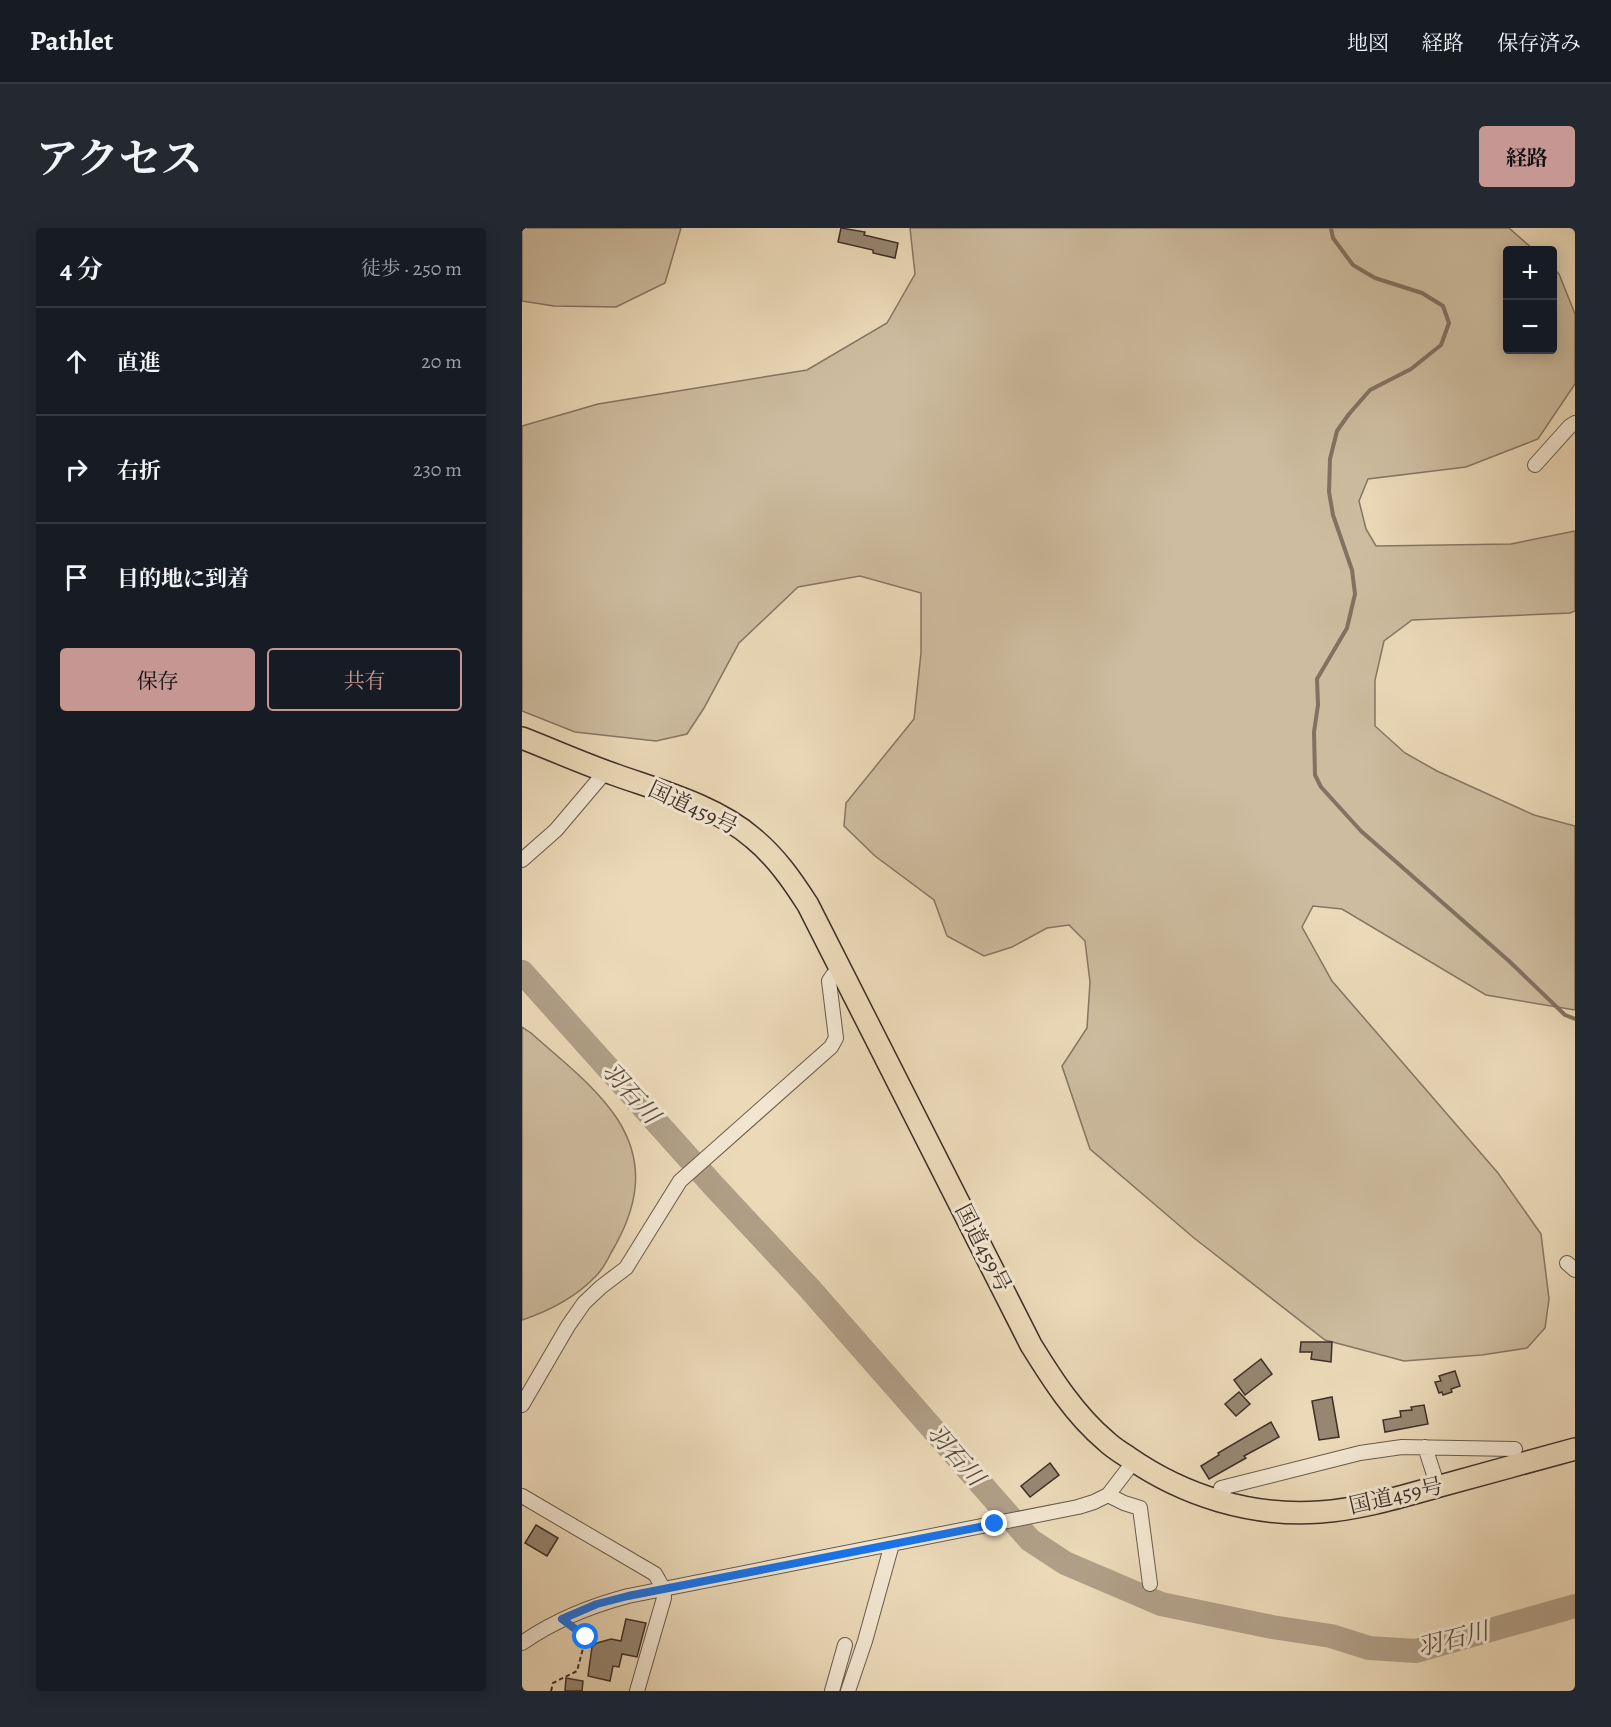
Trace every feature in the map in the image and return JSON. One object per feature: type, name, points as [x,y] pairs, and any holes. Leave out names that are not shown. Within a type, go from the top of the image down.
[{"type":"highway","name":"国道459号","points":[[522,738],[690,802],[752,837],[776,860],[808,905],[1031,1345],[1057,1386],[1084,1419],[1106,1442],[1134,1461],[1155,1475],[1186,1490],[1226,1504],[1280,1512],[1321,1512],[1383,1502],[1575,1449]]},
{"type":"street","points":[[1536,465],[1575,423]]},
{"type":"street","points":[[522,860],[556,830],[606,771]]},
{"type":"street","points":[[522,1406],[568,1326],[584,1304],[601,1287],[626,1268],[680,1181],[831,1047],[836,1038],[829,981],[840,969]]},
{"type":"street","points":[[1221,1488],[1360,1453],[1402,1447],[1515,1449]]},
{"type":"street","points":[[1425,1448],[1438,1487]]},
{"type":"street","points":[[522,1643],[562,1619],[597,1604],[663,1588],[1078,1507],[1108,1495],[1134,1461]]},
{"type":"street","points":[[1108,1495],[1140,1508],[1150,1584]]},
{"type":"street","points":[[522,1496],[655,1574],[663,1588],[664,1598],[637,1691]]},
{"type":"street","points":[[845,1646],[833,1688],[848,1690],[865,1641],[892,1544]]},
{"type":"path","points":[[552,1691],[553,1683],[577,1671],[586,1637],[562,1619]]},
{"type":"shaded area","points":[[522,228],[681,228],[665,283],[616,307],[554,306],[522,301]]},
{"type":"shaded area","points":[[910,228],[1509,228],[1529,246],[1503,246],[1503,354],[1557,354],[1557,272],[1559,274],[1575,314],[1575,384],[1538,439],[1466,467],[1368,479],[1359,501],[1366,529],[1376,546],[1511,544],[1575,531],[1575,611],[1412,620],[1384,641],[1375,680],[1375,726],[1405,753],[1437,771],[1534,815],[1575,826],[1575,1010],[1486,995],[1342,909],[1313,906],[1302,927],[1332,981],[1498,1173],[1541,1234],[1549,1299],[1545,1328],[1527,1348],[1482,1355],[1404,1361],[1325,1340],[1194,1238],[1090,1149],[1062,1066],[1087,1028],[1090,982],[1085,941],[1069,925],[1047,928],[1012,947],[984,956],[947,936],[934,900],[875,856],[844,826],[846,803],[914,719],[921,653],[921,593],[860,576],[798,587],[739,643],[704,708],[687,734],[656,741],[575,732],[522,711],[522,426],[598,404],[807,370],[887,323],[915,274]]},
{"type":"shaded area","points":[[522,1027],[578,1074],[618,1120],[633,1154],[635,1187],[632,1204],[620,1237],[600,1271],[571,1297],[552,1308],[522,1320]]},
{"type":"building","points":[[841,228],[865,232],[864,235],[898,243],[895,258],[838,242]]},
{"type":"building","points":[[1301,1342],[1332,1342],[1331,1362],[1311,1359],[1312,1352],[1300,1352]]},
{"type":"building","points":[[1261,1359],[1272,1374],[1245,1395],[1234,1380]]},
{"type":"building","points":[[1455,1371],[1460,1386],[1443,1395],[1442,1392],[1439,1393],[1435,1382],[1441,1381],[1439,1376]]},
{"type":"building","points":[[1239,1392],[1250,1404],[1236,1416],[1225,1404]]},
{"type":"building","points":[[1332,1397],[1339,1437],[1319,1440],[1312,1401]]},
{"type":"building","points":[[1424,1405],[1428,1424],[1385,1432],[1383,1420],[1401,1417],[1400,1411],[1412,1410],[1411,1407]]},
{"type":"building","points":[[1271,1422],[1279,1437],[1209,1479],[1201,1466],[1219,1455],[1218,1453]]},
{"type":"building","points":[[1050,1463],[1059,1475],[1030,1497],[1021,1486]]},
{"type":"building","points":[[536,1525],[558,1538],[547,1556],[525,1543]]},
{"type":"building","points":[[626,1619],[646,1623],[637,1657],[622,1654],[619,1667],[613,1666],[610,1681],[588,1676],[592,1647],[611,1639],[621,1641]]},
{"type":"building","points":[[566,1678],[583,1681],[582,1691],[565,1691]]},
{"type":"waterway","points":[[1331,228],[1333,238],[1353,265],[1375,278],[1422,293],[1443,306],[1449,323],[1441,345],[1411,369],[1370,390],[1337,431],[1330,459],[1329,492],[1333,515],[1352,570],[1355,594],[1347,628],[1317,679],[1318,705],[1314,732],[1315,775],[1321,787],[1361,831],[1509,961],[1565,1015],[1575,1019]]},
{"type":"waterway","name":"羽石川","points":[[522,972],[712,1184],[810,1289],[1030,1540],[1065,1563],[1161,1604],[1272,1627],[1331,1636],[1369,1648],[1416,1651],[1575,1606]]},
{"type":"route","points":[[586,1637],[562,1619],[597,1604],[663,1588],[995,1524]]}]
